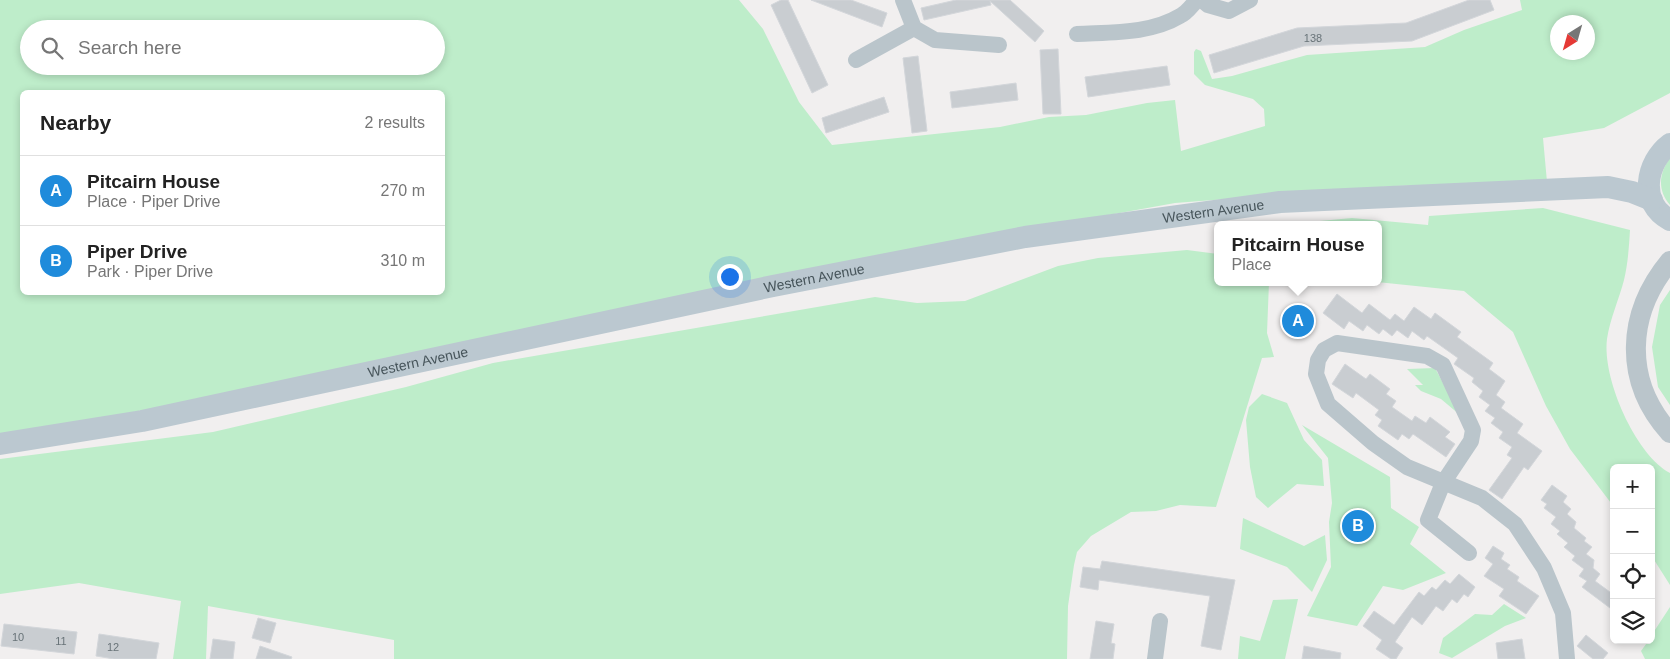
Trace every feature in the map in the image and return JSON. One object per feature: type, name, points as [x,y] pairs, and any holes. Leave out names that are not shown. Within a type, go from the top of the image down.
[{"type":"main road","name":"Western Avenue","points":[[1608,187],[1633,177],[1653,163],[1660,152],[1670,144]]},
{"type":"main road","points":[[1653,163],[1649,187],[1652,200],[1669,221]]},
{"type":"main road","name":"Western Avenue","points":[[0,444],[142,421],[772,286],[1025,237],[1280,202],[1608,187],[1632,192],[1652,200]]},
{"type":"street","points":[[903,0],[914,28],[935,40],[1000,45]]},
{"type":"street","points":[[1076,34],[1135,30],[1156,26],[1182,16],[1197,0]]},
{"type":"street","points":[[1202,0],[1208,5],[1229,11],[1250,0]]},
{"type":"street","points":[[856,60],[914,28]]},
{"type":"street","points":[[1669,259],[1642,307],[1638,324],[1636,367],[1651,407],[1670,433]]},
{"type":"street","points":[[1469,552],[1428,520],[1442,482],[1471,441],[1473,430],[1443,365],[1427,356],[1337,343],[1324,350],[1318,360],[1316,374],[1328,404],[1373,443],[1407,467],[1442,482],[1482,498],[1515,524],[1544,568],[1563,613],[1567,659]]},
{"type":"street","points":[[1155,659],[1160,621]]},
{"type":"green space","points":[[0,0],[739,0],[763,29],[799,102],[832,145],[1000,127],[1049,117],[1086,115],[1147,103],[1175,100],[1181,151],[1265,126],[1264,109],[1253,99],[1205,85],[1194,74],[1194,52],[1196,49],[1201,51],[1212,79],[1232,76],[1307,55],[1425,47],[1464,30],[1522,10],[1520,0],[1670,0],[1670,93],[1604,128],[1543,138],[1547,182],[1394,186],[1175,203],[817,268],[341,373],[0,437]]},
{"type":"green space","points":[[1670,158],[1670,205],[1663,193],[1661,182],[1666,164]]},
{"type":"green space","points":[[1543,208],[1630,230],[1625,274],[1608,332],[1607,355],[1616,394],[1633,433],[1657,463],[1670,473],[1670,585],[1655,561],[1655,464],[1610,464],[1610,502],[1570,449],[1546,406],[1513,332],[1464,291],[1382,283],[1382,221],[1320,221],[1352,218],[1428,225],[1429,216]]},
{"type":"green space","points":[[1187,250],[1214,253],[1214,286],[1269,286],[1267,333],[1274,357],[1262,358],[1216,507],[1180,505],[1156,511],[1131,512],[1091,536],[1077,552],[1068,606],[1067,659],[394,659],[394,640],[208,606],[206,659],[173,659],[181,601],[79,583],[0,594],[0,459],[213,432],[406,387],[493,363],[875,297],[917,303],[965,301],[1058,266],[1098,258]]},
{"type":"green space","points":[[1670,290],[1670,405],[1658,387],[1652,347],[1660,305]]},
{"type":"green space","points":[[1435,368],[1460,415],[1441,399],[1421,391],[1415,385],[1423,385],[1407,369]]},
{"type":"green space","points":[[1262,394],[1287,403],[1304,440],[1322,460],[1324,486],[1297,484],[1268,508],[1256,497],[1250,467],[1246,420],[1249,407]]},
{"type":"green space","points":[[1302,425],[1390,477],[1391,508],[1419,527],[1410,544],[1446,573],[1403,590],[1383,586],[1357,626],[1307,616],[1331,567],[1329,522],[1332,503],[1328,458]]},
{"type":"green space","points":[[1243,518],[1304,546],[1325,535],[1327,560],[1312,592],[1287,567],[1240,549]]},
{"type":"green space","points":[[1298,599],[1285,659],[1238,659],[1240,636],[1260,641],[1273,600]]},
{"type":"green space","points":[[1504,604],[1526,618],[1505,626],[1452,658],[1439,653],[1443,638],[1475,614],[1492,615]]},
{"type":"green space","points":[[1670,607],[1670,659],[1645,659],[1641,651],[1646,644],[1655,644],[1655,630]]},
{"type":"building","points":[[781,0],[788,0],[828,85],[812,93],[771,5]]},
{"type":"building","points":[[811,0],[851,0],[887,13],[882,27]]},
{"type":"building","points":[[956,0],[1010,0],[1044,31],[1035,42],[990,1],[991,5],[924,20],[921,8]]},
{"type":"building","points":[[1469,0],[1490,0],[1494,10],[1412,41],[1304,46],[1214,73],[1209,55],[1297,28],[1406,23]]},
{"type":"building","points":[[1058,49],[1061,114],[1043,114],[1040,50]]},
{"type":"building","points":[[918,56],[927,131],[912,133],[903,58]]},
{"type":"building","points":[[1167,66],[1170,85],[1088,97],[1085,77]]},
{"type":"building","points":[[1016,83],[1018,100],[952,108],[950,92]]},
{"type":"building","points":[[884,97],[889,112],[826,133],[822,118]]},
{"type":"building","points":[[1337,294],[1362,313],[1369,304],[1390,320],[1395,314],[1404,321],[1414,307],[1431,319],[1435,313],[1461,332],[1457,337],[1493,363],[1489,369],[1505,381],[1496,395],[1505,402],[1501,408],[1523,424],[1517,433],[1542,451],[1528,470],[1524,467],[1502,499],[1489,490],[1512,458],[1507,455],[1512,447],[1499,438],[1503,432],[1491,423],[1495,418],[1485,411],[1490,405],[1479,397],[1483,391],[1472,382],[1474,378],[1454,364],[1458,358],[1427,336],[1424,340],[1412,331],[1408,338],[1397,330],[1392,336],[1383,329],[1379,334],[1367,325],[1363,331],[1349,321],[1344,329],[1323,313]]},
{"type":"building","points":[[1345,364],[1366,379],[1370,374],[1390,389],[1386,394],[1396,401],[1392,407],[1412,421],[1415,416],[1426,423],[1430,417],[1450,432],[1445,437],[1455,444],[1446,457],[1413,434],[1409,439],[1402,434],[1398,440],[1378,426],[1382,420],[1375,415],[1379,410],[1356,393],[1353,398],[1332,384]]},
{"type":"building","points":[[1552,485],[1567,496],[1563,502],[1571,509],[1567,514],[1576,522],[1574,528],[1586,538],[1584,541],[1592,547],[1586,554],[1594,560],[1593,568],[1600,574],[1595,581],[1610,592],[1610,608],[1582,587],[1587,581],[1579,576],[1584,569],[1572,560],[1575,556],[1564,547],[1568,543],[1557,534],[1560,531],[1551,524],[1556,517],[1544,508],[1547,504],[1541,500]]},
{"type":"building","points":[[1493,546],[1504,553],[1501,559],[1510,565],[1507,569],[1519,577],[1517,581],[1539,596],[1526,614],[1499,596],[1504,589],[1484,576],[1493,564],[1485,558]]},
{"type":"building","points":[[1102,561],[1235,580],[1221,650],[1201,646],[1210,596],[1099,580],[1098,590],[1080,587],[1083,567],[1100,569]]},
{"type":"building","points":[[1459,574],[1475,587],[1468,597],[1464,594],[1457,603],[1452,599],[1443,611],[1436,606],[1422,625],[1412,617],[1395,642],[1403,648],[1396,659],[1391,659],[1376,649],[1382,640],[1363,626],[1374,611],[1394,625],[1419,592],[1424,596],[1432,587],[1436,590],[1445,580],[1450,584]]},
{"type":"building","points":[[258,618],[276,623],[270,643],[252,638]]},
{"type":"building","points":[[1096,621],[1114,624],[1111,643],[1115,644],[1113,659],[1090,659]]},
{"type":"building","points":[[4,624],[77,632],[74,654],[1,646]]},
{"type":"building","points":[[99,634],[159,643],[156,659],[114,659],[96,656]]},
{"type":"building","points":[[1586,635],[1608,653],[1603,659],[1593,659],[1577,646]]},
{"type":"building","points":[[213,639],[235,642],[233,659],[210,659]]},
{"type":"building","points":[[1522,639],[1525,659],[1498,659],[1496,643]]},
{"type":"building","points":[[260,646],[292,657],[291,659],[256,659]]},
{"type":"building","points":[[1304,646],[1341,653],[1340,659],[1302,659]]},
{"type":"place","name":"Pitcairn House","points":[[1298,321]]},
{"type":"place","name":"Piper Drive","points":[[1358,526]]}]
